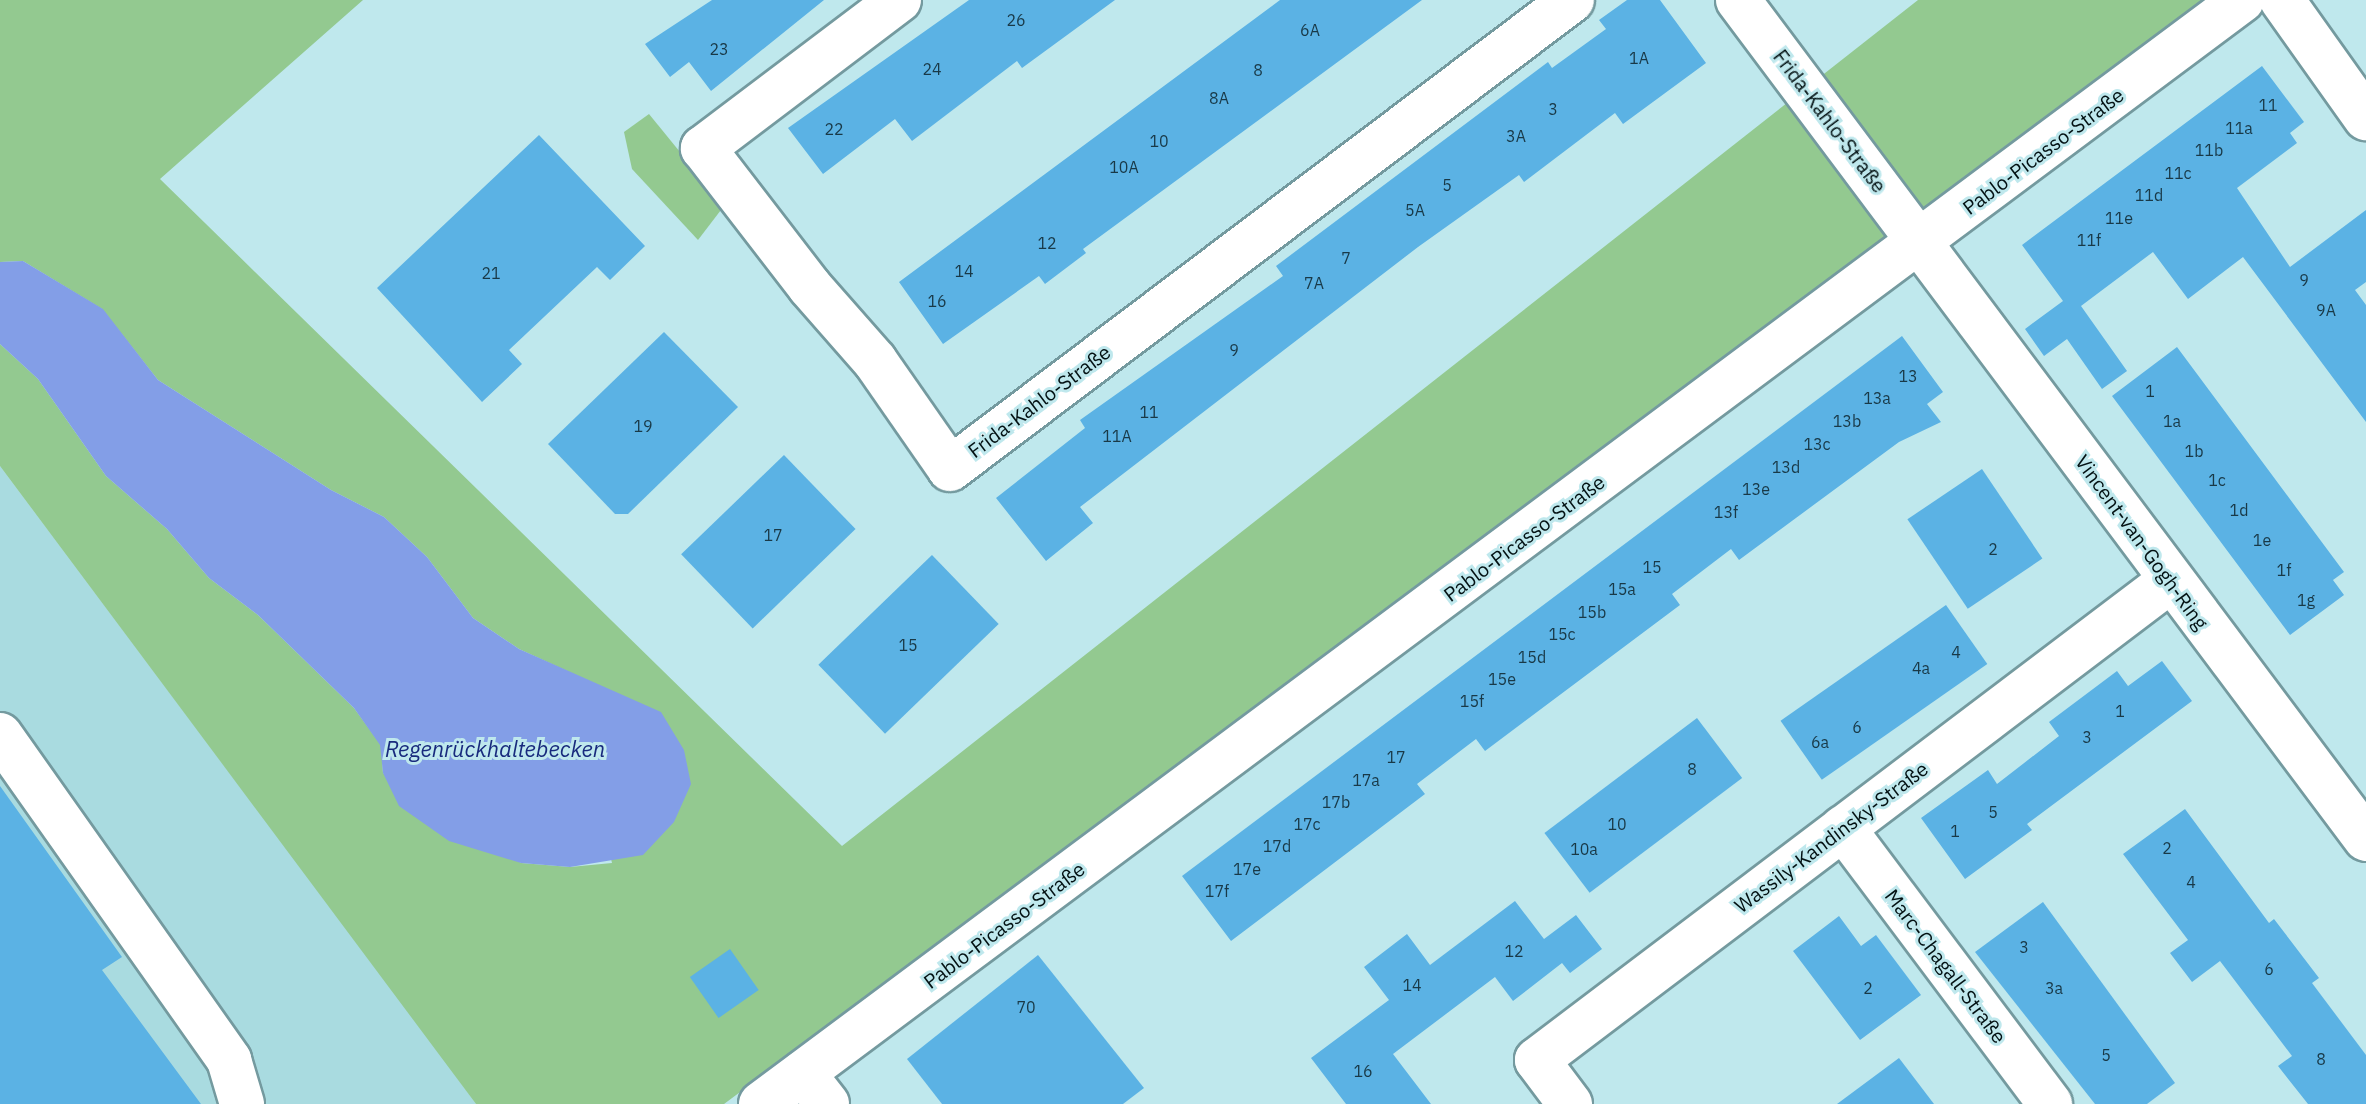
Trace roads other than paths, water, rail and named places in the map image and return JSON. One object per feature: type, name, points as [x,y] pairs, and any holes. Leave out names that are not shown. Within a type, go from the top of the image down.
[{"type":"street","name":"Frida-Kahlo-Straße","points":[[899,0],[703,148],[810,287],[875,361],[950,469],[1572,0]]},
{"type":"street","name":"Frida-Kahlo-Straße","points":[[1738,0],[1923,242]]},
{"type":"street","name":"Pablo-Picasso-Straße","points":[[761,1104],[815,1088],[2242,0]]},
{"type":"street","points":[[2282,0],[2366,118]]},
{"type":"street","name":"Vincent-van-Gogh-Ring","points":[[1923,242],[2170,581],[2366,839]]},
{"type":"street","name":"Wassily-Kandinsky-Straße","points":[[1570,1104],[1537,1060],[2170,581]]},
{"type":"street","points":[[0,735],[229,1060],[242,1104]]},
{"type":"street","name":"Marc-Chagall-Straße","points":[[1843,828],[2050,1104]]},
{"type":"water","name":"Regenrückhaltebecken","points":[[23,261],[103,309],[158,380],[331,490],[384,517],[427,557],[473,618],[519,649],[661,712],[684,750],[691,784],[674,822],[643,855],[570,867],[521,863],[449,841],[399,806],[383,773],[380,745],[354,708],[258,615],[209,578],[167,529],[106,476],[38,379],[0,344],[0,262]]}]
